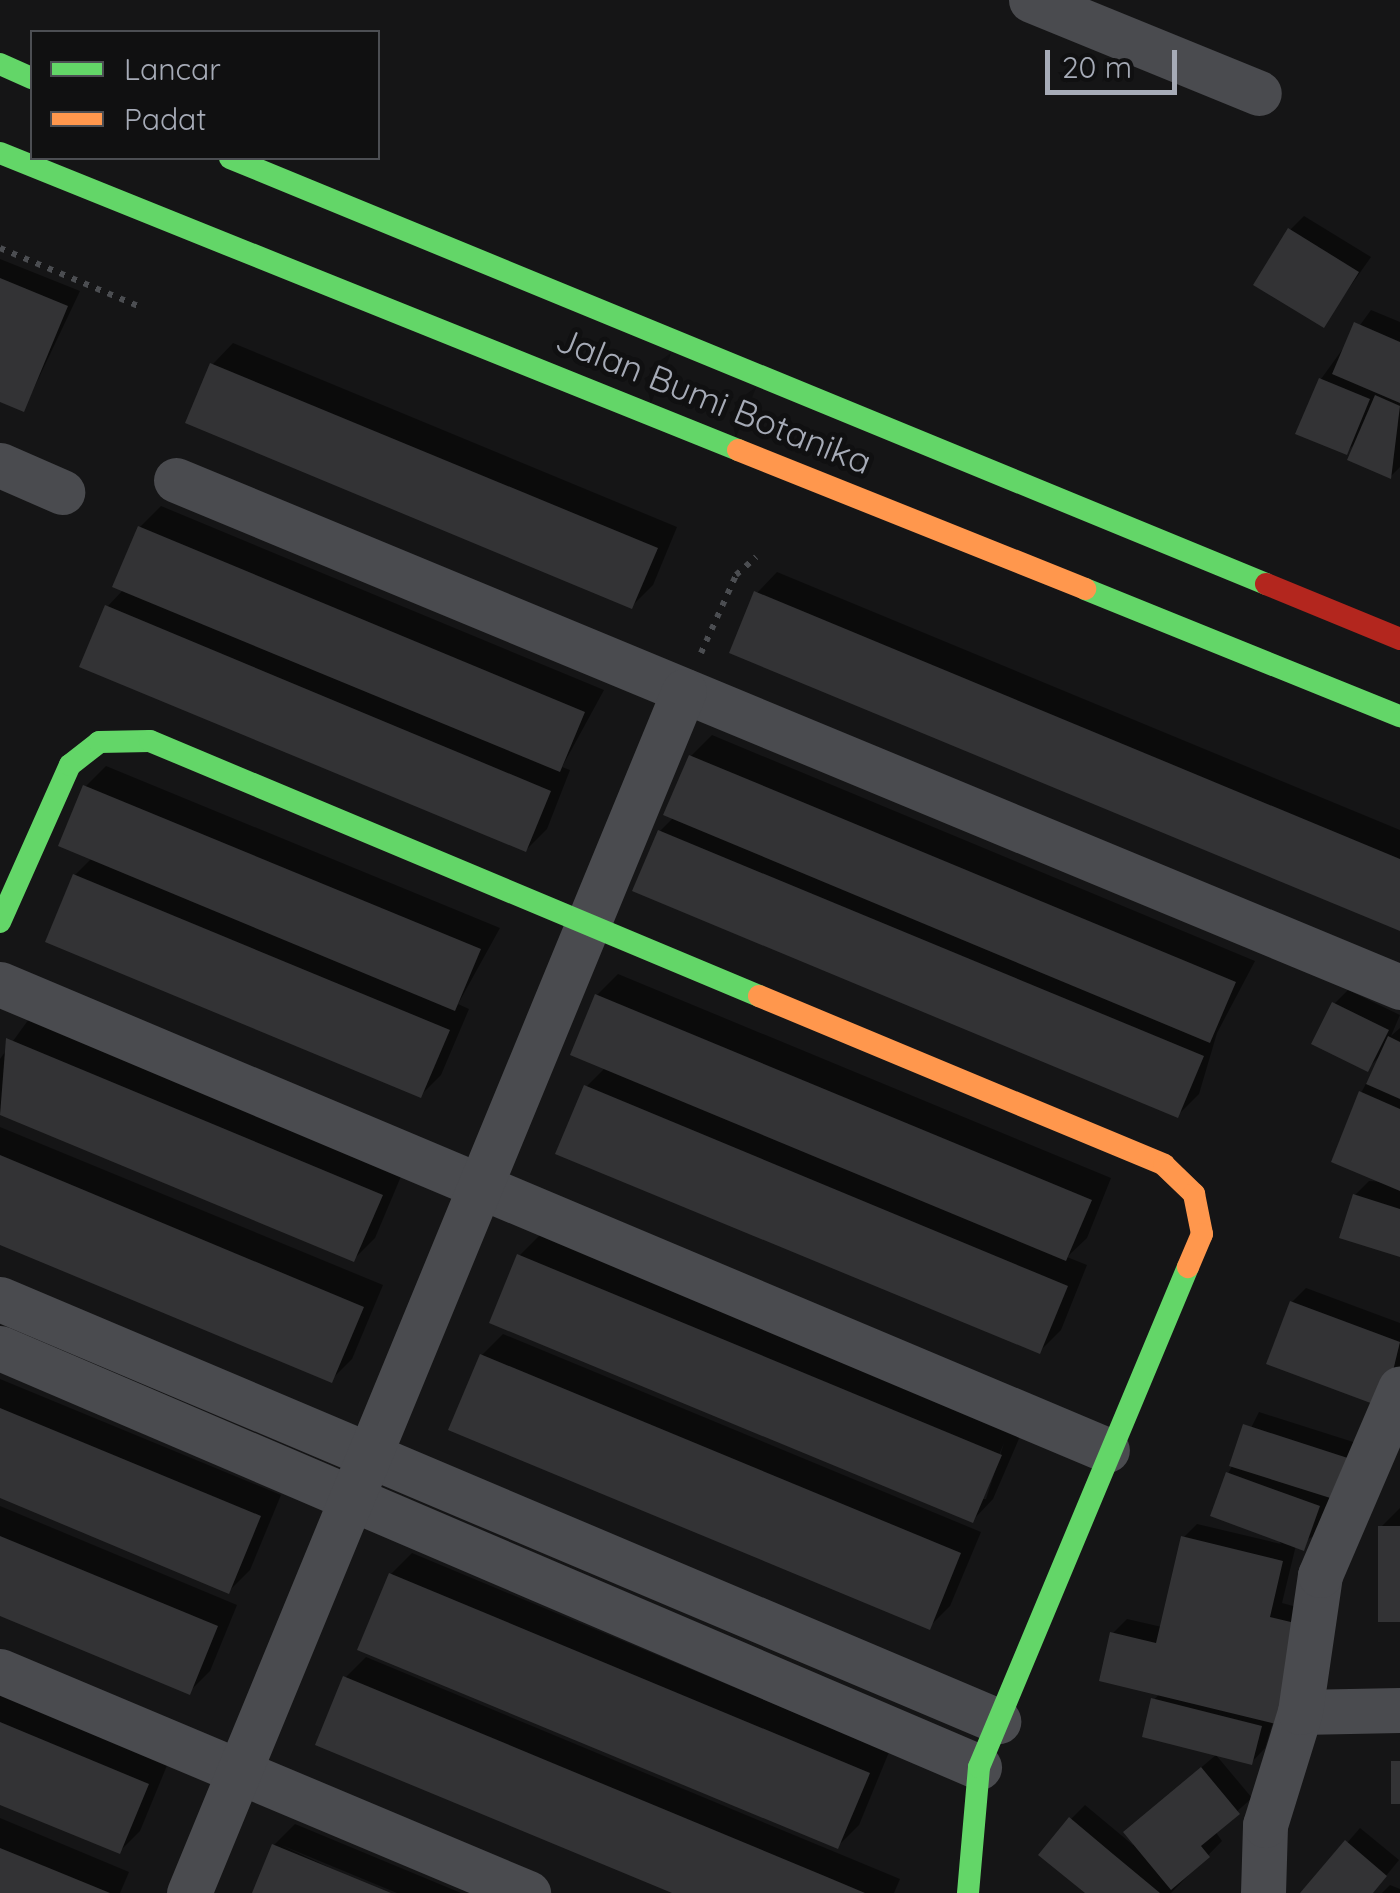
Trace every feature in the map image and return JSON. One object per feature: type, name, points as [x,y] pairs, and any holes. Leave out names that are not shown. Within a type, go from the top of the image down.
[{"type":"main road","points":[[2,72],[30,78]]},
{"type":"main road","name":"Jalan Bumi Botanika","points":[[0,153],[1400,716]]},
{"type":"main road","name":"Jalan Bumi Botanika","points":[[235,160],[1400,639]]},
{"type":"main road","points":[[0,922],[70,766],[84,749],[120,738],[150,741],[1164,1165],[1194,1194],[1202,1234],[1107,1450],[980,1767],[968,1893]]},
{"type":"street","points":[[1030,0],[1259,93]]},
{"type":"street","points":[[0,465],[62,492]]},
{"type":"street","points":[[176,480],[1400,987]]},
{"type":"street","points":[[189,1893],[684,691]]},
{"type":"street","points":[[0,984],[1107,1450]]},
{"type":"street","points":[[0,1299],[998,1722]]},
{"type":"street","points":[[0,1348],[980,1767]]},
{"type":"street","points":[[1263,1893],[1265,1825],[1300,1712],[1320,1575],[1400,1388]]},
{"type":"street","points":[[0,1671],[528,1893]]},
{"type":"street","points":[[1300,1712],[1400,1710]]},
{"type":"path","points":[[0,248],[143,308]]},
{"type":"path","points":[[684,691],[736,575],[756,557]]},
{"type":"building","points":[[1288,228],[1359,272],[1324,328],[1253,285]]},
{"type":"building","points":[[0,278],[68,306],[24,412],[0,402]]},
{"type":"building","points":[[1354,322],[1400,342],[1400,403],[1332,374]]},
{"type":"building","points":[[210,363],[658,548],[632,609],[185,423]]},
{"type":"building","points":[[1319,378],[1370,399],[1347,455],[1295,434]]},
{"type":"building","points":[[1375,395],[1400,406],[1391,479],[1347,460]]},
{"type":"building","points":[[138,526],[585,712],[560,772],[112,587]]},
{"type":"building","points":[[754,591],[1400,859],[1400,931],[729,653]]},
{"type":"building","points":[[105,605],[551,791],[526,852],[79,667]]},
{"type":"building","points":[[689,755],[1236,982],[1210,1043],[663,815]]},
{"type":"building","points":[[83,785],[481,949],[455,1011],[58,846]]},
{"type":"building","points":[[658,830],[1204,1056],[1178,1118],[632,891]]},
{"type":"building","points":[[73,874],[450,1030],[421,1098],[45,942]]},
{"type":"building","points":[[595,994],[1092,1200],[1066,1261],[570,1055]]},
{"type":"building","points":[[1332,1002],[1389,1030],[1368,1072],[1311,1044]]},
{"type":"building","points":[[1388,1036],[1400,1042],[1400,1099],[1366,1084]]},
{"type":"building","points":[[6,1038],[383,1195],[354,1262],[0,1115]]},
{"type":"building","points":[[584,1085],[1068,1286],[1040,1354],[555,1154]]},
{"type":"building","points":[[1359,1091],[1400,1109],[1400,1191],[1331,1162]]},
{"type":"building","points":[[0,1155],[364,1307],[332,1383],[0,1245]]},
{"type":"building","points":[[1353,1194],[1400,1209],[1400,1257],[1339,1238]]},
{"type":"building","points":[[517,1254],[1002,1455],[973,1523],[489,1323]]},
{"type":"building","points":[[1290,1301],[1400,1342],[1384,1408],[1266,1364]]},
{"type":"building","points":[[480,1354],[961,1553],[930,1630],[448,1430]]},
{"type":"building","points":[[0,1408],[261,1516],[229,1594],[0,1498]]},
{"type":"building","points":[[1243,1424],[1357,1461],[1343,1502],[1229,1466]]},
{"type":"building","points":[[1226,1472],[1320,1506],[1304,1551],[1210,1516]]},
{"type":"building","points":[[1378,1526],[1400,1526],[1400,1622],[1378,1622]]},
{"type":"building","points":[[0,1536],[218,1626],[190,1695],[0,1616]]},
{"type":"building","points":[[1181,1536],[1283,1561],[1270,1617],[1295,1623],[1284,1726],[1099,1681],[1110,1632],[1156,1643]]},
{"type":"building","points":[[389,1573],[870,1773],[838,1849],[357,1650]]},
{"type":"building","points":[[343,1676],[865,1893],[672,1893],[315,1745]]},
{"type":"building","points":[[1151,1698],[1262,1726],[1252,1765],[1142,1737]]},
{"type":"building","points":[[0,1722],[149,1784],[120,1854],[0,1805]]},
{"type":"building","points":[[1391,1761],[1400,1761],[1400,1804],[1391,1804]]},
{"type":"building","points":[[1201,1767],[1240,1814],[1201,1846],[1210,1857],[1171,1890],[1123,1832]]},
{"type":"building","points":[[1069,1817],[1160,1893],[1085,1893],[1038,1855]]},
{"type":"building","points":[[1345,1840],[1387,1876],[1373,1893],[1300,1893]]},
{"type":"building","points":[[272,1844],[391,1893],[252,1893]]},
{"type":"building","points":[[0,1848],[49,1868],[110,1893],[0,1893]]},
{"type":"traffic: fast","points":[[0,64],[30,77]]},
{"type":"traffic: fast","points":[[0,153],[738,450]]},
{"type":"traffic: fast","points":[[235,160],[1266,584]]},
{"type":"traffic: fast","points":[[1085,589],[1400,716]]},
{"type":"traffic: fast","points":[[0,922],[70,765],[99,742],[150,741],[759,996]]},
{"type":"traffic: fast","points":[[968,1893],[979,1767],[1188,1267]]},
{"type":"traffic: slow","points":[[738,450],[1085,589]]},
{"type":"traffic: slow","points":[[759,996],[1164,1165],[1194,1194],[1202,1234],[1188,1267]]},
{"type":"traffic: jam","points":[[1266,584],[1400,639]]}]
